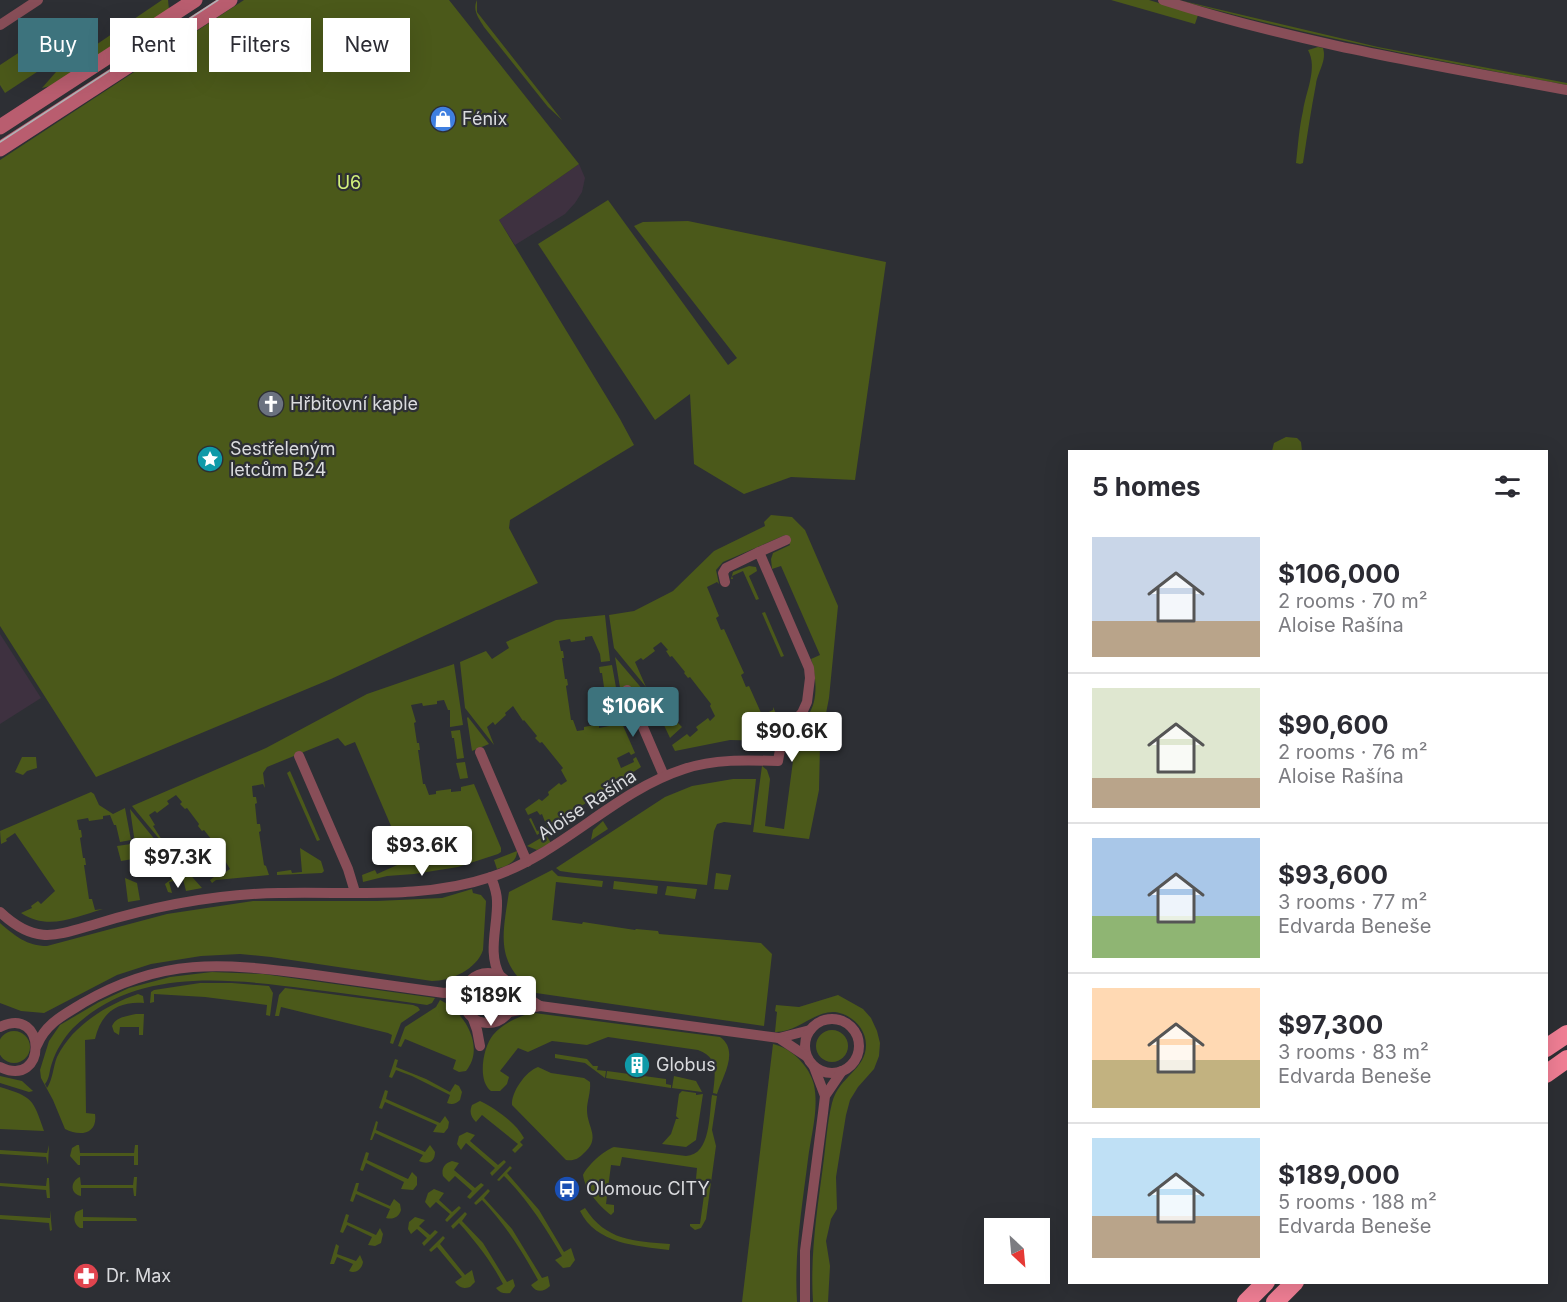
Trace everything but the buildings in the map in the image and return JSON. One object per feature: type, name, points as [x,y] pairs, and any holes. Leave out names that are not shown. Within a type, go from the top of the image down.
[{"type":"highway","points":[[1548,1047],[1567,1034]]},
{"type":"highway","points":[[1548,1073],[1567,1059]]},
{"type":"highway","points":[[1246,1302],[1264,1284]]},
{"type":"highway","points":[[1275,1302],[1293,1284]]},
{"type":"main road","points":[[0,127],[195,0]]},
{"type":"main road","points":[[0,149],[230,0]]},
{"type":"street","points":[[0,25],[38,0]]},
{"type":"street","points":[[1163,0],[1367,52],[1567,90]]},
{"type":"street","points":[[725,582],[723,573],[726,568],[786,540]]},
{"type":"street","name":"Aloise Rašína","points":[[0,912],[21,930],[52,936],[188,901],[276,893],[429,891],[491,877],[527,862],[664,776],[686,768],[715,762],[778,761],[783,733],[805,706],[810,687],[809,668],[759,552]]},
{"type":"street","name":"Aloise Rašína","points":[[627,690],[664,776]]},
{"type":"street","name":"Aloise Rašína","points":[[480,752],[527,862]]},
{"type":"street","points":[[299,756],[345,861],[355,892]]},
{"type":"street","points":[[491,877],[497,899],[493,957],[495,967],[510,987],[540,1006]]},
{"type":"street","points":[[0,1019],[25,1026],[39,1026],[52,1022],[104,992],[130,981],[162,971],[190,967],[244,966],[444,993],[467,985],[480,975],[493,957]]},
{"type":"street","points":[[480,975],[487,973],[500,976]]},
{"type":"street","points":[[467,985],[464,993],[468,1012],[477,1030],[480,1046],[487,1032],[509,1012],[540,1006],[779,1038],[810,1030],[820,1022],[832,1019],[844,1022],[853,1030],[858,1041],[858,1053],[852,1064],[842,1071],[825,1096],[805,1251],[805,1302]]},
{"type":"street","points":[[509,1012],[513,1000],[510,987]]},
{"type":"street","points":[[444,993],[483,1022],[496,1022]]},
{"type":"street","points":[[0,1068],[12,1071],[24,1069],[34,1059],[37,1045],[52,1022]]},
{"type":"street","points":[[0,1027],[11,1023]]},
{"type":"street","points":[[25,1026],[34,1035],[37,1045]]},
{"type":"street","points":[[806,1056],[805,1041],[810,1030]]},
{"type":"street","points":[[779,1038],[806,1056],[814,1066],[825,1096]]},
{"type":"street","points":[[814,1066],[829,1073],[842,1071]]},
{"type":"shaded area","points":[[579,164],[585,178],[582,192],[575,203],[565,214],[515,245],[499,220]]},
{"type":"shaded area","points":[[0,634],[41,698],[0,724]]},
{"type":"green space","points":[[162,0],[168,0],[169,10],[156,18],[136,18]]},
{"type":"green space","name":"U6","points":[[244,0],[449,0],[579,164],[499,220],[634,445],[510,520],[509,528],[538,583],[331,679],[96,777],[0,626],[0,160],[134,72],[197,72],[197,31],[209,23],[209,72],[311,72],[311,18],[217,18]]},
{"type":"green space","points":[[477,0],[477,12],[562,120],[548,107],[484,27],[476,11]]},
{"type":"green space","points":[[1111,0],[1149,0],[1198,15],[1195,24]]},
{"type":"green space","points":[[1179,0],[1378,47],[1567,83],[1567,85],[1421,57],[1324,36]]},
{"type":"green space","points":[[110,35],[110,48],[98,55],[98,43]]},
{"type":"green space","points":[[1323,48],[1324,57],[1316,84],[1303,163],[1300,164],[1296,163],[1300,130],[1312,72],[1308,50]]},
{"type":"green space","points":[[18,53],[18,72],[37,72],[5,93],[0,85],[0,65]]},
{"type":"green space","points":[[56,72],[72,72],[50,86],[42,88]]},
{"type":"green space","points":[[608,200],[728,365],[737,358],[634,226],[643,222],[688,221],[886,262],[855,480],[791,477],[744,494],[694,464],[690,394],[655,420],[538,244]]},
{"type":"green space","points":[[1286,437],[1297,438],[1301,442],[1302,450],[1272,450],[1274,443]]},
{"type":"green space","points":[[771,515],[792,517],[805,530],[838,606],[829,698],[820,744],[819,790],[809,839],[753,832],[762,766],[767,770],[770,779],[765,826],[784,829],[795,746],[786,744],[787,739],[808,715],[814,702],[816,687],[811,659],[820,655],[781,566],[772,569],[773,553],[790,545],[785,535],[723,562],[716,570],[719,584],[717,582],[707,587],[719,616],[716,618],[721,630],[724,629],[744,673],[741,675],[746,687],[749,686],[762,715],[773,710],[773,707],[780,722],[775,726],[769,741],[730,740],[675,751],[672,745],[687,734],[690,737],[698,730],[696,727],[708,718],[710,721],[715,716],[711,704],[672,656],[670,657],[666,651],[668,650],[661,642],[653,648],[655,651],[643,660],[641,658],[635,662],[646,687],[614,648],[609,615],[634,611],[673,591],[714,551],[765,526],[764,522]]},
{"type":"green space","points":[[749,566],[756,567],[757,571],[749,576],[759,599],[756,600],[743,571],[732,576],[733,579],[731,579],[733,572]]},
{"type":"green space","points":[[765,612],[784,656],[781,657],[762,613]]},
{"type":"green space","points":[[605,615],[610,661],[601,662],[592,636],[585,637],[585,640],[559,641],[561,651],[563,651],[571,720],[577,731],[584,730],[584,727],[599,724],[599,728],[621,721],[635,753],[631,755],[629,752],[617,758],[621,768],[634,762],[633,759],[636,757],[641,767],[537,835],[529,819],[531,818],[537,831],[547,827],[542,814],[540,815],[537,811],[528,815],[525,809],[539,799],[542,801],[549,795],[548,792],[559,783],[561,785],[567,781],[561,770],[563,768],[542,742],[540,743],[535,738],[537,736],[513,706],[495,725],[493,722],[487,727],[494,745],[465,708],[460,662],[486,651],[492,659],[509,648],[506,642],[556,620]]},
{"type":"green space","points":[[615,657],[644,691],[635,694],[632,688],[622,692],[626,707],[624,712]]},
{"type":"green space","points":[[454,664],[463,725],[450,727],[450,710],[444,700],[437,701],[437,704],[411,705],[416,722],[414,723],[417,743],[419,743],[423,784],[429,795],[436,794],[436,791],[451,789],[451,792],[461,791],[461,787],[474,784],[501,848],[498,854],[458,867],[387,876],[363,882],[362,875],[375,870],[377,874],[406,861],[355,742],[345,746],[338,738],[267,767],[263,773],[265,788],[263,784],[252,786],[253,797],[256,797],[257,803],[255,804],[257,824],[260,824],[264,865],[269,875],[216,880],[212,883],[210,880],[222,871],[224,873],[230,869],[225,857],[204,830],[202,831],[198,826],[199,824],[187,808],[185,809],[180,804],[182,802],[176,795],[167,801],[169,804],[157,813],[155,811],[149,815],[161,841],[132,806],[266,748],[367,694]]},
{"type":"green space","points":[[612,665],[617,693],[603,696],[605,694],[599,667]]},
{"type":"green space","points":[[653,688],[670,712],[661,719],[649,693]]},
{"type":"green space","points":[[617,697],[620,713],[608,714],[606,698]]},
{"type":"green space","points":[[671,716],[682,727],[670,738],[663,723]]},
{"type":"green space","points":[[467,718],[489,744],[472,751]]},
{"type":"green space","points":[[460,730],[464,758],[457,759],[451,731]]},
{"type":"green space","points":[[22,757],[36,757],[37,768],[23,775],[15,772]]},
{"type":"green space","points":[[465,762],[468,778],[460,779],[456,763]]},
{"type":"green space","points":[[290,771],[320,840],[317,841],[287,773]]},
{"type":"green space","points":[[733,779],[756,779],[751,825],[724,822],[717,824],[714,831],[707,885],[574,873],[560,871],[556,868],[665,797],[692,786]]},
{"type":"green space","points":[[91,792],[99,805],[113,814],[125,808],[131,840],[120,842],[116,825],[110,815],[103,816],[103,819],[77,820],[79,830],[81,830],[82,837],[80,838],[83,858],[85,858],[89,899],[92,899],[95,910],[103,909],[72,919],[51,922],[31,918],[21,913],[32,908],[31,906],[38,901],[41,904],[55,891],[15,833],[1,844],[0,831]]},
{"type":"green space","points":[[130,809],[156,841],[145,843],[137,857]]},
{"type":"green space","points":[[603,821],[608,829],[591,840],[593,830]]},
{"type":"green space","points":[[546,835],[551,843],[537,850],[527,846]]},
{"type":"green space","points":[[167,841],[174,853],[162,864],[160,847]]},
{"type":"green space","points":[[131,844],[133,859],[121,861],[117,846]]},
{"type":"green space","points":[[300,848],[321,861],[324,871],[322,873],[277,875],[277,872],[291,870],[292,873],[302,872]]},
{"type":"green space","points":[[517,851],[513,861],[497,869],[494,860]]},
{"type":"green space","points":[[185,869],[202,888],[186,891],[183,879],[169,882],[172,893],[168,892],[165,884]]},
{"type":"green space","points":[[552,870],[558,876],[603,881],[602,887],[556,882],[552,920],[658,931],[659,934],[761,943],[772,954],[764,1026],[536,993],[514,971],[504,948],[509,892]]},
{"type":"green space","points":[[716,873],[731,875],[728,890],[714,889]]},
{"type":"green space","points":[[125,878],[137,883],[140,900],[128,902]]},
{"type":"green space","points":[[614,881],[658,886],[657,894],[613,889]]},
{"type":"green space","points":[[667,886],[697,889],[695,899],[665,895]]},
{"type":"green space","points":[[472,889],[473,893],[481,895],[486,901],[483,950],[480,957],[469,968],[447,979],[432,981],[240,954],[201,956],[151,964],[117,975],[44,1013],[21,1011],[0,1003],[0,923],[27,942],[47,946],[167,914],[253,901],[377,901],[442,898]]},
{"type":"green space","points":[[212,972],[263,974],[435,998],[427,1005],[279,985],[216,981],[155,986],[126,994],[98,1008],[73,1028],[56,1053],[45,1084],[47,1088],[63,1046],[81,1026],[114,1004],[138,994],[143,996],[144,1003],[126,1004],[112,1010],[101,1022],[95,1039],[85,1040],[86,1113],[95,1114],[94,1126],[91,1130],[82,1133],[65,1129],[41,1078],[40,1070],[49,1041],[60,1025],[99,1002],[129,988],[170,977]]},
{"type":"green space","points":[[487,982],[498,987],[503,998],[498,1009],[487,1014],[476,1009],[471,998],[476,987]]},
{"type":"green space","points":[[200,983],[269,986],[273,993],[270,1016],[266,1015],[267,1005],[205,997],[154,994],[154,1002],[150,1003],[151,992],[154,990]]},
{"type":"green space","points":[[285,988],[413,1005],[420,1010],[401,1023],[393,1044],[390,1043],[392,1035],[388,1033],[281,1007],[279,1016],[275,1016],[279,995]]},
{"type":"green space","points":[[838,995],[863,1009],[871,1018],[880,1043],[879,1056],[874,1069],[850,1100],[836,1177],[837,1209],[831,1219],[826,1241],[830,1266],[828,1302],[813,1302],[812,1268],[815,1234],[830,1111],[840,1086],[862,1061],[866,1040],[856,1022],[848,1016],[834,1012],[818,1016],[793,1028],[775,1032],[777,1012],[775,1011],[776,1005],[799,1007]]},
{"type":"green space","points":[[440,1000],[457,1012],[473,1041],[472,1062],[466,1071],[459,1072],[453,1069],[456,1060],[405,1039],[401,1047],[398,1046],[405,1027],[436,1007]]},
{"type":"green space","points":[[534,1013],[720,1037],[729,1049],[728,1064],[717,1094],[713,1093],[715,1073],[713,1062],[705,1053],[698,1050],[608,1037],[587,1045],[552,1041],[528,1052],[518,1048],[500,1071],[509,1077],[507,1084],[500,1091],[491,1091],[484,1080],[483,1072],[484,1055],[489,1040],[506,1024]]},
{"type":"green space","points":[[136,1014],[144,1014],[143,1035],[139,1035],[139,1027],[120,1027],[119,1035],[114,1032],[112,1026],[116,1021]]},
{"type":"green space","points":[[832,1030],[843,1035],[848,1046],[843,1057],[832,1062],[821,1057],[816,1046],[821,1035]]},
{"type":"green space","points":[[14,1031],[20,1033],[28,1041],[30,1047],[28,1053],[20,1061],[14,1063],[8,1061],[0,1053],[0,1041],[8,1033]]},
{"type":"green space","points":[[773,1044],[793,1054],[804,1065],[812,1078],[816,1103],[799,1230],[797,1302],[742,1302]]},
{"type":"green space","points":[[555,1054],[587,1059],[593,1066],[598,1066],[597,1070],[606,1071],[605,1078],[585,1063],[555,1058]]},
{"type":"green space","points":[[395,1059],[398,1060],[396,1067],[450,1092],[455,1084],[459,1086],[462,1092],[460,1100],[454,1104],[447,1103],[450,1095],[396,1070],[392,1078],[389,1077]]},
{"type":"green space","points":[[538,1067],[551,1073],[584,1078],[590,1082],[587,1110],[593,1138],[589,1148],[576,1159],[566,1160],[512,1105],[514,1094],[520,1083],[533,1069]]},
{"type":"green space","points":[[607,1071],[666,1079],[666,1084],[671,1085],[671,1088],[606,1078]]},
{"type":"green space","points":[[0,1076],[22,1081],[33,1091],[29,1092],[0,1083]]},
{"type":"green space","points":[[674,1076],[696,1081],[702,1092],[672,1088]]},
{"type":"green space","points":[[0,1087],[26,1097],[30,1101],[44,1131],[0,1129]]},
{"type":"green space","points":[[385,1090],[388,1091],[386,1099],[440,1123],[445,1116],[449,1122],[448,1128],[444,1133],[433,1132],[437,1125],[385,1102],[382,1109],[379,1108]]},
{"type":"green space","points":[[682,1091],[696,1093],[696,1095],[703,1094],[696,1140],[686,1147],[662,1144],[671,1134],[676,1119],[679,1119],[676,1116],[679,1094]]},
{"type":"green space","points":[[712,1095],[717,1096],[712,1130],[716,1146],[706,1219],[701,1228],[695,1230],[690,1226],[690,1224],[700,1224],[706,1181],[696,1179],[697,1168],[622,1157],[620,1166],[611,1165],[606,1204],[614,1205],[614,1212],[611,1215],[602,1207],[584,1181],[583,1175],[592,1163],[614,1147],[686,1156],[694,1154],[700,1149],[707,1132]]},
{"type":"green space","points":[[480,1101],[505,1116],[520,1132],[524,1138],[520,1142],[523,1145],[515,1153],[512,1150],[518,1144],[482,1115],[476,1122],[473,1118],[472,1105]]},
{"type":"green space","points":[[376,1121],[378,1122],[376,1130],[425,1152],[430,1145],[435,1152],[434,1158],[428,1163],[419,1161],[423,1155],[375,1133],[370,1140]]},
{"type":"green space","points":[[467,1132],[475,1135],[470,1141],[498,1165],[504,1160],[506,1162],[492,1176],[490,1173],[495,1168],[466,1143],[461,1150],[457,1144],[459,1136]]},
{"type":"green space","points":[[49,1145],[48,1165],[46,1157],[0,1154],[0,1150],[47,1153]]},
{"type":"green space","points":[[79,1145],[80,1153],[134,1153],[135,1145],[138,1145],[138,1165],[134,1165],[134,1156],[80,1156],[80,1165],[78,1165],[70,1156],[72,1148]]},
{"type":"green space","points":[[366,1152],[369,1153],[367,1160],[408,1179],[412,1172],[417,1177],[417,1185],[413,1190],[401,1189],[404,1182],[366,1163],[363,1171],[360,1170]]},
{"type":"green space","points":[[452,1161],[459,1163],[454,1170],[475,1188],[481,1183],[484,1185],[470,1199],[467,1197],[472,1191],[455,1176],[449,1182],[443,1176],[444,1166]]},
{"type":"green space","points":[[510,1166],[512,1168],[507,1173],[539,1210],[564,1252],[571,1248],[575,1260],[570,1267],[563,1268],[555,1260],[562,1256],[543,1224],[521,1195],[504,1176],[499,1181],[497,1180]]},
{"type":"green space","points":[[80,1177],[81,1185],[133,1185],[134,1177],[137,1177],[136,1196],[134,1196],[133,1188],[81,1188],[81,1196],[77,1195],[73,1190],[73,1184]]},
{"type":"green space","points":[[47,1178],[49,1178],[50,1198],[47,1198],[46,1190],[0,1186],[0,1183],[46,1186]]},
{"type":"green space","points":[[356,1183],[359,1183],[357,1191],[390,1206],[394,1199],[400,1204],[399,1214],[393,1218],[386,1218],[390,1209],[356,1194],[353,1202],[350,1201]]},
{"type":"green space","points":[[434,1189],[444,1193],[439,1200],[452,1212],[459,1206],[461,1208],[447,1222],[445,1220],[450,1214],[436,1202],[430,1208],[425,1202],[428,1193]]},
{"type":"green space","points":[[488,1189],[490,1191],[484,1198],[512,1229],[542,1278],[548,1276],[550,1286],[545,1290],[540,1291],[531,1285],[538,1280],[498,1219],[482,1200],[476,1205],[474,1203]]},
{"type":"green space","points":[[585,1208],[593,1219],[612,1233],[633,1240],[670,1244],[669,1250],[631,1245],[607,1237],[587,1222],[580,1211]]},
{"type":"green space","points":[[83,1209],[83,1217],[136,1218],[137,1221],[83,1221],[83,1228],[80,1228],[75,1223],[75,1216],[76,1212]]},
{"type":"green space","points":[[50,1210],[52,1230],[50,1231],[49,1223],[0,1219],[0,1215],[50,1218]]},
{"type":"green space","points":[[465,1212],[467,1214],[462,1221],[483,1243],[507,1282],[513,1279],[515,1286],[510,1293],[502,1293],[496,1288],[503,1284],[483,1252],[459,1223],[453,1229],[451,1226]]},
{"type":"green space","points":[[346,1214],[349,1215],[347,1222],[376,1235],[380,1228],[383,1234],[381,1243],[375,1246],[368,1245],[372,1237],[347,1225],[343,1233],[340,1232]]},
{"type":"green space","points":[[415,1217],[425,1220],[419,1226],[430,1235],[435,1230],[438,1232],[424,1246],[422,1243],[427,1238],[417,1229],[411,1234],[408,1229],[409,1222]]},
{"type":"green space","points":[[443,1236],[445,1238],[440,1244],[465,1275],[472,1270],[475,1282],[470,1287],[458,1286],[455,1282],[462,1277],[437,1247],[431,1252],[429,1250]]},
{"type":"green space","points":[[336,1244],[339,1246],[337,1254],[356,1261],[360,1255],[363,1262],[360,1269],[354,1272],[349,1271],[353,1264],[337,1257],[334,1264],[330,1264]]},
{"type":"tram line","points":[[0,142],[218,0]]},
{"type":"place","name":"Fénix","points":[[443,119]]},
{"type":"place","name":"Hřbitovní kaple","points":[[271,404]]},
{"type":"place","name":"Sestřeleným letcům B24","points":[[210,459]]},
{"type":"place","name":"Globus","points":[[637,1065]]},
{"type":"place","name":"Olomouc CITY","points":[[567,1189]]},
{"type":"place","name":"Dr. Max","points":[[86,1276]]}]
